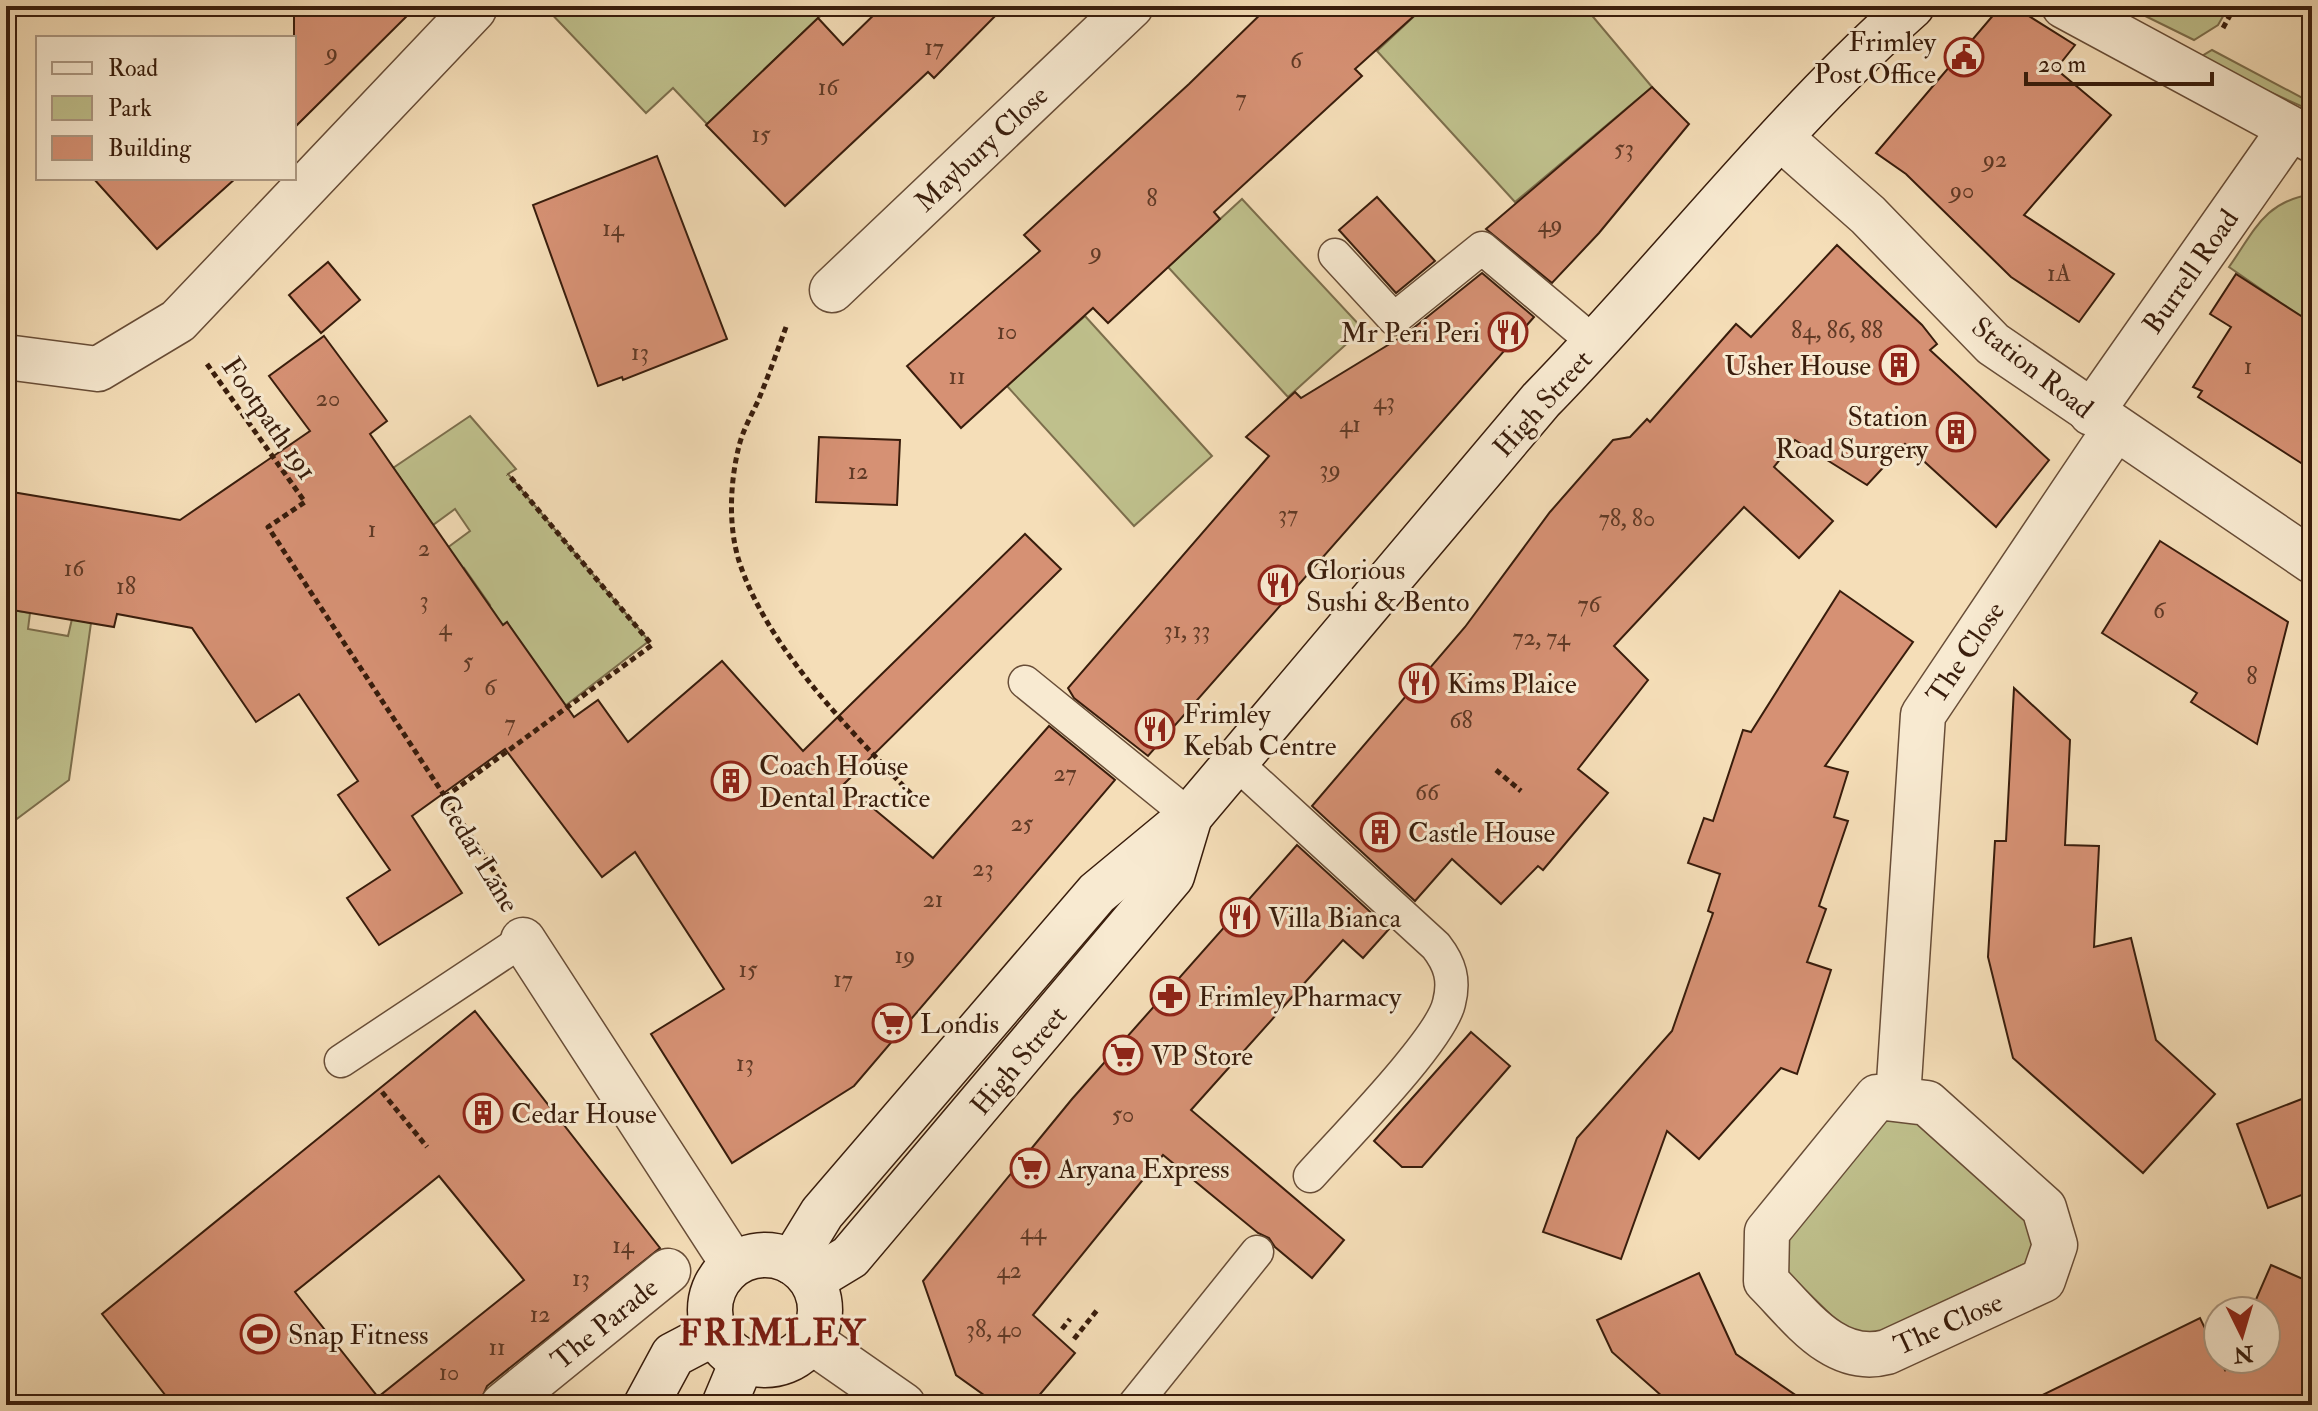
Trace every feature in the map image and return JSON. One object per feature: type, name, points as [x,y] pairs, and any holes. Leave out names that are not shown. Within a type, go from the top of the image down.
[{"type":"street","points":[[6,357],[98,369],[178,321],[474,9],[471,6]]},
{"type":"street","name":"Maybury Close","points":[[832,290],[1131,6]]},
{"type":"street","name":"High Street","points":[[802,1271],[850,1257],[1126,935],[1172,876],[1190,816],[1541,400],[1596,344],[1852,59],[1912,6]]},
{"type":"street","name":"Burrell Road","points":[[2064,6],[2301,134],[2103,421]]},
{"type":"street","name":"Station Road","points":[[1781,138],[1868,215],[1993,344],[2312,561]]},
{"type":"street","name":"The Close","points":[[1898,1098],[1923,715],[2103,421]]},
{"type":"street","name":"Cedar Lane","points":[[523,940],[733,1264]]},
{"type":"street","name":"The Close","points":[[1877,1097],[1898,1098],[1927,1103],[2044,1208],[2055,1245],[2043,1280],[1887,1352],[1869,1356],[1830,1345],[1766,1281],[1767,1232],[1877,1097]]},
{"type":"street","points":[[646,1405],[673,1355],[728,1348],[781,1365],[811,1341],[821,1311],[802,1271],[763,1254],[733,1264],[710,1295],[728,1348],[724,1405]]},
{"type":"street","name":"The Parade","points":[[503,1405],[668,1271]]},
{"type":"street","points":[[811,1341],[903,1405]]},
{"type":"lane","points":[[1335,255],[1394,319],[1482,248],[1596,344]]},
{"type":"lane","points":[[1025,682],[1190,816]]},
{"type":"lane","points":[[1235,762],[1436,946],[1450,964],[1449,1006],[1434,1035],[1310,1176]]},
{"type":"lane","points":[[341,1061],[523,940]]},
{"type":"lane","points":[[1134,1405],[1257,1252]]},
{"type":"path","points":[[2217,40],[2235,6]]},
{"type":"path","points":[[786,327],[739,446],[732,485],[732,530],[738,560],[752,593],[793,659],[912,795]]},
{"type":"path","name":"Footpath 191","points":[[203,359],[305,502],[268,527]]},
{"type":"path","points":[[445,797],[652,645],[508,474]]},
{"type":"path","name":"Cedar Lane","points":[[268,527],[518,906],[523,940]]},
{"type":"path","points":[[1496,770],[1521,791]]},
{"type":"path","points":[[380,1090],[427,1147]]},
{"type":"path","points":[[1074,1339],[1098,1309]]},
{"type":"path","points":[[1062,1329],[1070,1319]]},
{"type":"green space","points":[[544,6],[831,6],[707,124],[673,88],[646,113]]},
{"type":"green space","points":[[1425,6],[1584,6],[1652,87],[1515,202],[1377,51]]},
{"type":"green space","points":[[2125,6],[2229,6],[2218,25],[2194,40]]},
{"type":"green space","points":[[2212,50],[2312,103],[2312,111],[2197,59]]},
{"type":"green space","points":[[2312,194],[2312,351],[2278,301],[2229,267],[2254,230],[2272,211],[2296,198]]},
{"type":"green space","points":[[1242,199],[1363,329],[1288,397],[1168,267]]},
{"type":"green space","points":[[1085,316],[1212,456],[1134,526],[1007,386]]},
{"type":"green space","points":[[470,416],[516,469],[508,474],[649,641],[561,709],[507,622],[480,641],[467,621],[490,605],[464,568],[438,586],[424,565],[470,531],[455,509],[433,525],[393,468]]},
{"type":"green space","points":[[6,609],[30,613],[28,629],[68,636],[72,619],[91,623],[69,780],[6,827]]},
{"type":"green space","points":[[1911,1115],[2029,1218],[2035,1259],[1866,1338],[1838,1322],[1785,1270],[1786,1229],[1889,1117]]},
{"type":"building","points":[[294,6],[417,6],[296,126]]},
{"type":"building","points":[[883,6],[1005,6],[934,78],[928,72],[785,206],[706,125],[818,18],[843,45]]},
{"type":"building","points":[[1269,6],[1425,6],[1355,69],[1362,76],[1214,212],[1220,219],[1108,323],[1093,308],[961,428],[907,366],[1040,251],[1024,235]]},
{"type":"building","points":[[2001,6],[2013,6],[2075,45],[2056,69],[2111,115],[2024,215],[2114,274],[2079,322],[2011,277],[1906,174],[1876,153]]},
{"type":"building","points":[[1652,87],[1689,124],[1599,233],[1552,283],[1486,229]]},
{"type":"building","points":[[657,156],[727,339],[623,380],[622,377],[598,386],[533,205]]},
{"type":"building","points":[[95,180],[234,180],[157,249]]},
{"type":"building","points":[[1377,197],[1435,261],[1396,293],[1339,230]]},
{"type":"building","points":[[1837,245],[1922,325],[1937,344],[1930,350],[2049,460],[1996,527],[1905,444],[1867,485],[1795,440],[1774,467],[1833,521],[1799,558],[1744,507],[1614,646],[1648,680],[1578,769],[1608,793],[1543,870],[1538,866],[1501,904],[1452,859],[1415,901],[1312,806],[1465,627],[1550,512],[1613,440],[1630,437],[1647,419],[1650,422],[1736,324],[1751,337]]},
{"type":"building","points":[[328,262],[360,300],[321,333],[289,295]]},
{"type":"building","points":[[1482,273],[1534,317],[1148,756],[1074,698],[1068,688],[1269,456],[1246,437],[1295,392],[1301,398],[1406,334]]},
{"type":"building","points":[[2236,274],[2312,323],[2312,470],[2198,397],[2202,391],[2193,387],[2231,327],[2210,314]]},
{"type":"building","points":[[324,336],[387,421],[370,434],[503,625],[507,622],[574,717],[598,700],[628,742],[722,661],[803,751],[1025,534],[1061,569],[844,784],[933,858],[1049,726],[1115,780],[854,1086],[732,1163],[651,1034],[724,989],[635,852],[602,877],[505,749],[412,816],[462,893],[379,945],[347,898],[390,870],[338,795],[358,781],[299,694],[256,722],[192,628],[117,614],[114,627],[6,609],[6,491],[180,520],[310,431],[269,376]]},
{"type":"building","points":[[819,437],[900,440],[897,505],[816,502]]},
{"type":"building","points":[[2160,541],[2288,622],[2257,744],[2191,702],[2197,693],[2102,633]]},
{"type":"building","points":[[1840,591],[1913,642],[1825,766],[1848,772],[1834,817],[1848,821],[1819,906],[1826,909],[1807,962],[1831,970],[1797,1074],[1781,1068],[1699,1159],[1667,1131],[1621,1259],[1543,1232],[1577,1138],[1672,1031],[1713,913],[1708,911],[1720,874],[1688,863],[1704,818],[1713,821],[1743,730],[1751,732]]},
{"type":"building","points":[[2014,688],[2070,740],[2065,845],[2099,846],[2094,947],[2131,938],[2156,1040],[2215,1094],[2143,1173],[2013,1058],[1988,957],[1995,841],[2006,841]]},
{"type":"building","points":[[1297,845],[1389,929],[1363,958],[1343,940],[1191,1110],[1344,1240],[1312,1278],[1275,1247],[1269,1238],[1258,1233],[1163,1155],[1033,1315],[1075,1353],[1031,1405],[998,1405],[956,1375],[923,1281],[1072,1099]]},
{"type":"building","points":[[475,1011],[660,1248],[487,1386],[479,1405],[173,1405],[102,1314]],"holes":[[[439,1176],[524,1280],[378,1397],[295,1292]]]},
{"type":"building","points":[[1471,1032],[1510,1066],[1422,1167],[1402,1167],[1374,1141]]},
{"type":"building","points":[[2312,1095],[2312,1191],[2268,1208],[2237,1124]]},
{"type":"building","points":[[2271,1265],[2312,1283],[2312,1405],[2022,1405],[2200,1318],[2202,1375],[2282,1375],[2282,1295],[2258,1295]]},
{"type":"building","points":[[1699,1273],[1736,1354],[1810,1405],[1672,1405],[1612,1352],[1597,1320]]},
{"type":"place","name":"Frimley Post Office","points":[[1964,57]]},
{"type":"place","name":"Mr Peri Peri","points":[[1508,332]]},
{"type":"place","name":"Usher House","points":[[1899,365]]},
{"type":"place","name":"Station Road Surgery","points":[[1956,432]]},
{"type":"place","name":"Glorious Sushi & Bento","points":[[1278,585]]},
{"type":"place","name":"Kims Plaice","points":[[1419,683]]},
{"type":"place","name":"Frimley Kebab Centre","points":[[1155,729]]},
{"type":"place","name":"Coach House Dental Practice","points":[[731,781]]},
{"type":"place","name":"Castle House","points":[[1380,832]]},
{"type":"place","name":"Villa Bianca","points":[[1240,917]]},
{"type":"place","name":"Frimley Pharmacy","points":[[1170,996]]},
{"type":"place","name":"Londis","points":[[892,1023]]},
{"type":"place","name":"VP Store","points":[[1123,1055]]},
{"type":"place","name":"Cedar House","points":[[483,1113]]},
{"type":"place","name":"Aryana Express","points":[[1030,1168]]},
{"type":"place","name":"Snap Fitness","points":[[260,1334]]},
{"type":"district","name":"FRIMLEY","points":[[773,1332]]}]
